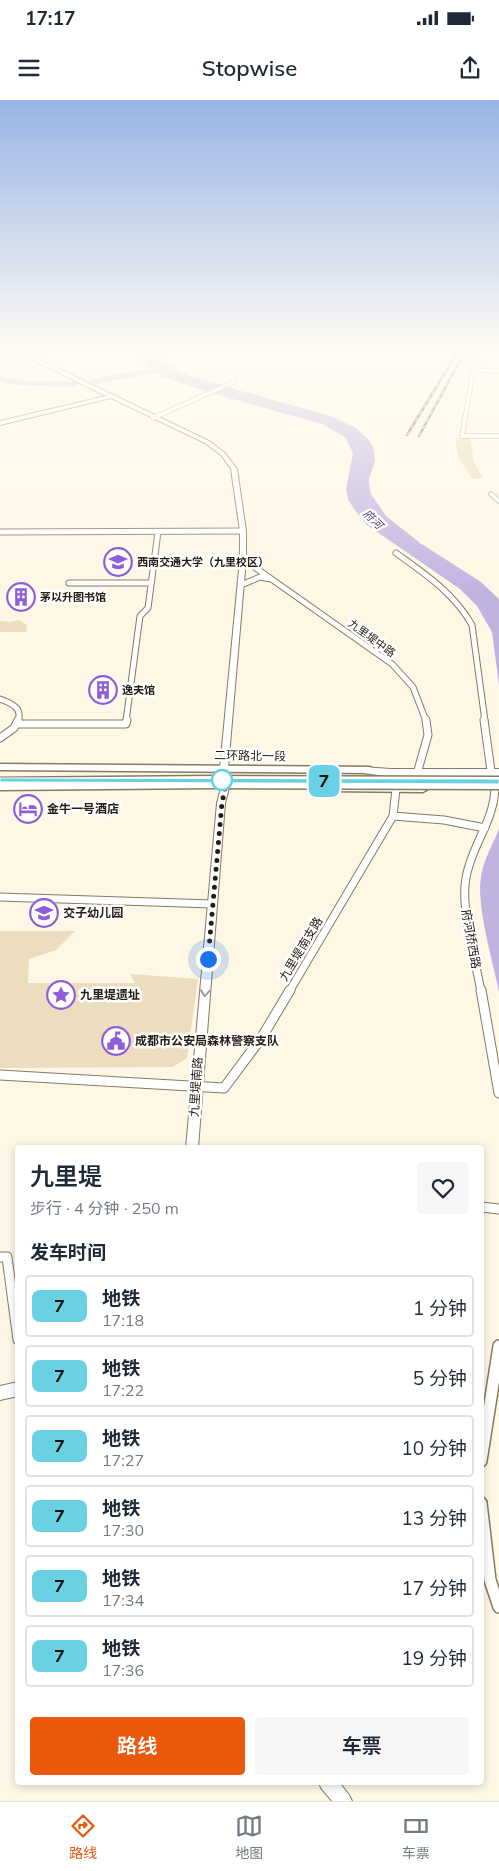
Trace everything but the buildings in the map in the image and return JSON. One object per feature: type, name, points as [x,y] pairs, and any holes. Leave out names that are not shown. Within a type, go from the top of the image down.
[{"type":"highway","points":[[361,770],[450,773],[497,779]]},
{"type":"highway","points":[[0,774],[497,779]]},
{"type":"highway","points":[[0,784],[497,779]]},
{"type":"main road","name":"二环路北一段","points":[[0,767],[418,770],[497,779]]},
{"type":"main road","points":[[0,788],[396,789],[497,779]]},
{"type":"street","points":[[185,432],[207,442],[228,459],[236,476],[243,531],[241,585],[224,768],[225,788]]},
{"type":"street","points":[[463,432],[462,436],[499,436]]},
{"type":"street","points":[[492,494],[499,501]]},
{"type":"street","points":[[0,532],[243,531]]},
{"type":"street","points":[[18,724],[126,724],[140,616],[148,608],[158,532]]},
{"type":"street","name":"府河桥西路","points":[[396,553],[448,592],[465,609],[472,625],[497,779],[493,811],[484,828],[465,877],[465,903],[467,923],[499,1093]]},
{"type":"street","name":"九里堤中路","points":[[243,559],[392,664],[413,687],[426,717],[428,735],[418,770]]},
{"type":"street","points":[[241,585],[260,577],[275,580]]},
{"type":"street","points":[[69,583],[151,583]]},
{"type":"street","points":[[0,699],[14,705],[19,711],[20,718],[18,724],[0,738]]},
{"type":"street","name":"九里堤南路","points":[[192,1145],[222,803],[225,788]]},
{"type":"street","name":"九里堤南支路","points":[[196,1087],[224,1088],[262,1037],[394,816],[396,789]]},
{"type":"street","points":[[394,816],[444,820],[484,828]]},
{"type":"street","points":[[0,897],[213,904]]},
{"type":"street","points":[[0,1075],[196,1087]]},
{"type":"street","points":[[484,1207],[499,1209]]},
{"type":"street","points":[[0,1258],[7,1257],[15,1317]]},
{"type":"street","points":[[484,1442],[499,1346]]},
{"type":"street","points":[[0,1393],[15,1390]]},
{"type":"street","points":[[484,1529],[490,1580],[499,1607]]},
{"type":"street","points":[[330,1785],[343,1801]]},
{"type":"shaded area","points":[[455,438],[470,438],[474,462],[483,478],[472,479],[459,458]]},
{"type":"shaded area","points":[[19,620],[27,625],[26,632],[0,632],[0,621],[10,622]]},
{"type":"shaded area","points":[[0,931],[75,931],[56,950],[29,959],[28,983],[135,983],[130,974],[198,979],[187,1058],[173,1067],[0,1068]]},
{"type":"water","name":"府河","points":[[337,432],[361,432],[373,447],[375,461],[369,478],[369,485],[371,494],[386,516],[420,543],[481,582],[499,599],[499,685],[492,632],[477,606],[460,589],[367,525],[354,509],[348,499],[346,489],[353,453],[345,437]]},
{"type":"water","points":[[499,829],[499,992],[483,918],[480,889],[484,865]]},
{"type":"railway","points":[[419,436],[421,432]]},
{"type":"metro line","name":"7","points":[[0,781],[499,781]]},
{"type":"place","name":"西南交通大学（九里校区）","points":[[118,562]]},
{"type":"place","name":"茅以升图书馆","points":[[21,597]]},
{"type":"place","name":"逸夫馆","points":[[103,690]]},
{"type":"place","name":"金牛一号酒店","points":[[28,809]]},
{"type":"place","name":"交子幼儿园","points":[[44,913]]},
{"type":"place","name":"九里堤遗址","points":[[61,995]]},
{"type":"place","name":"成都市公安局森林警察支队","points":[[116,1041]]},
{"type":"route","points":[[208,959],[222,803],[225,788],[222,780]]}]
